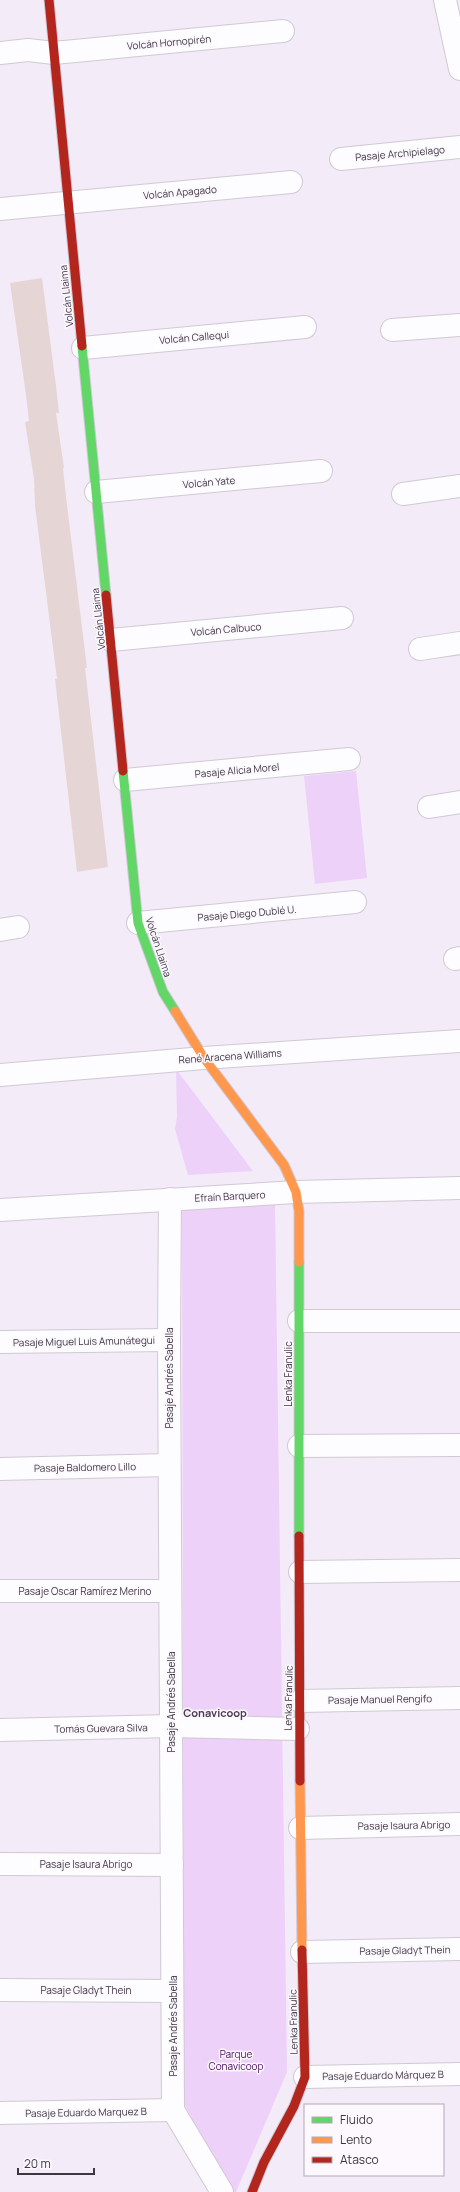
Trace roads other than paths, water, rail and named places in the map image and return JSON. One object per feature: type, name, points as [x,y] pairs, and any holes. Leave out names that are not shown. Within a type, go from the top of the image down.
[{"type":"street","name":"Volcán Llaima","points":[[49,0],[138,923],[163,992],[204,1058],[284,1165],[296,1192]]},
{"type":"street","points":[[445,0],[459,59]]},
{"type":"street","name":"Volcán Hornopirén","points":[[0,53],[28,50],[54,53],[283,31]]},
{"type":"street","name":"Pasaje Archipielago","points":[[341,159],[460,148]]},
{"type":"street","name":"Volcán Apagado","points":[[0,209],[291,182]]},
{"type":"street","points":[[392,330],[460,325]]},
{"type":"street","name":"Volcán Callequi","points":[[83,348],[305,327]]},
{"type":"street","name":"Volcán Yate","points":[[96,492],[321,471]]},
{"type":"street","points":[[402,494],[460,486]]},
{"type":"street","name":"Volcán Calbuco","points":[[111,640],[342,618]]},
{"type":"street","points":[[420,649],[460,643]]},
{"type":"street","name":"Pasaje Alicia Morel","points":[[124,780],[349,759]]},
{"type":"street","points":[[429,807],[460,802]]},
{"type":"street","name":"Pasaje Diego Dublé U.","points":[[138,923],[355,902]]},
{"type":"street","name":"René Aracena Williams","points":[[0,1075],[204,1058],[460,1041]]},
{"type":"street","name":"Efraín Barquero","points":[[0,1210],[296,1192],[460,1188]]},
{"type":"street","name":"Lenka Franulic","points":[[252,2192],[259,2171],[300,2097],[305,2077],[298,1729],[300,1701],[299,1211],[296,1192]]},
{"type":"street","name":"Pasaje Andrés Sabella","points":[[170,1199],[169,1465],[173,2110]]},
{"type":"street","points":[[299,1320],[460,1321]]},
{"type":"street","name":"Pasaje Miguel Luis Amunátegui","points":[[0,1342],[169,1340]]},
{"type":"street","points":[[299,1446],[460,1445]]},
{"type":"street","name":"Pasaje Baldomero Lillo","points":[[0,1469],[169,1465]]},
{"type":"street","points":[[300,1572],[460,1570]]},
{"type":"street","name":"Pasaje Oscar Ramírez Merino","points":[[0,1591],[170,1591]]},
{"type":"street","name":"Pasaje Manuel Rengifo","points":[[300,1701],[460,1698]]},
{"type":"street","name":"Tomás Guevara Silva","points":[[0,1730],[171,1726],[298,1729]]},
{"type":"street","name":"Pasaje Isaura Abrigo","points":[[300,1828],[460,1824]]},
{"type":"street","name":"Pasaje Isaura Abrigo","points":[[0,1864],[172,1865]]},
{"type":"street","name":"Pasaje Gladyt Thein","points":[[302,1952],[460,1949]]},
{"type":"street","name":"Pasaje Gladyt Thein","points":[[0,1990],[172,1991]]},
{"type":"street","name":"Pasaje Eduardo Márquez B","points":[[305,2077],[460,2074]]},
{"type":"street","points":[[173,2110],[222,2192]]},
{"type":"street","name":"Pasaje Eduardo Marquez B","points":[[0,2113],[173,2110]]},
{"type":"district","name":"Conavicoop","points":[[215,1712]]},
{"type":"park label","name":"Parque Conavicoop","points":[[236,2060]]}]
